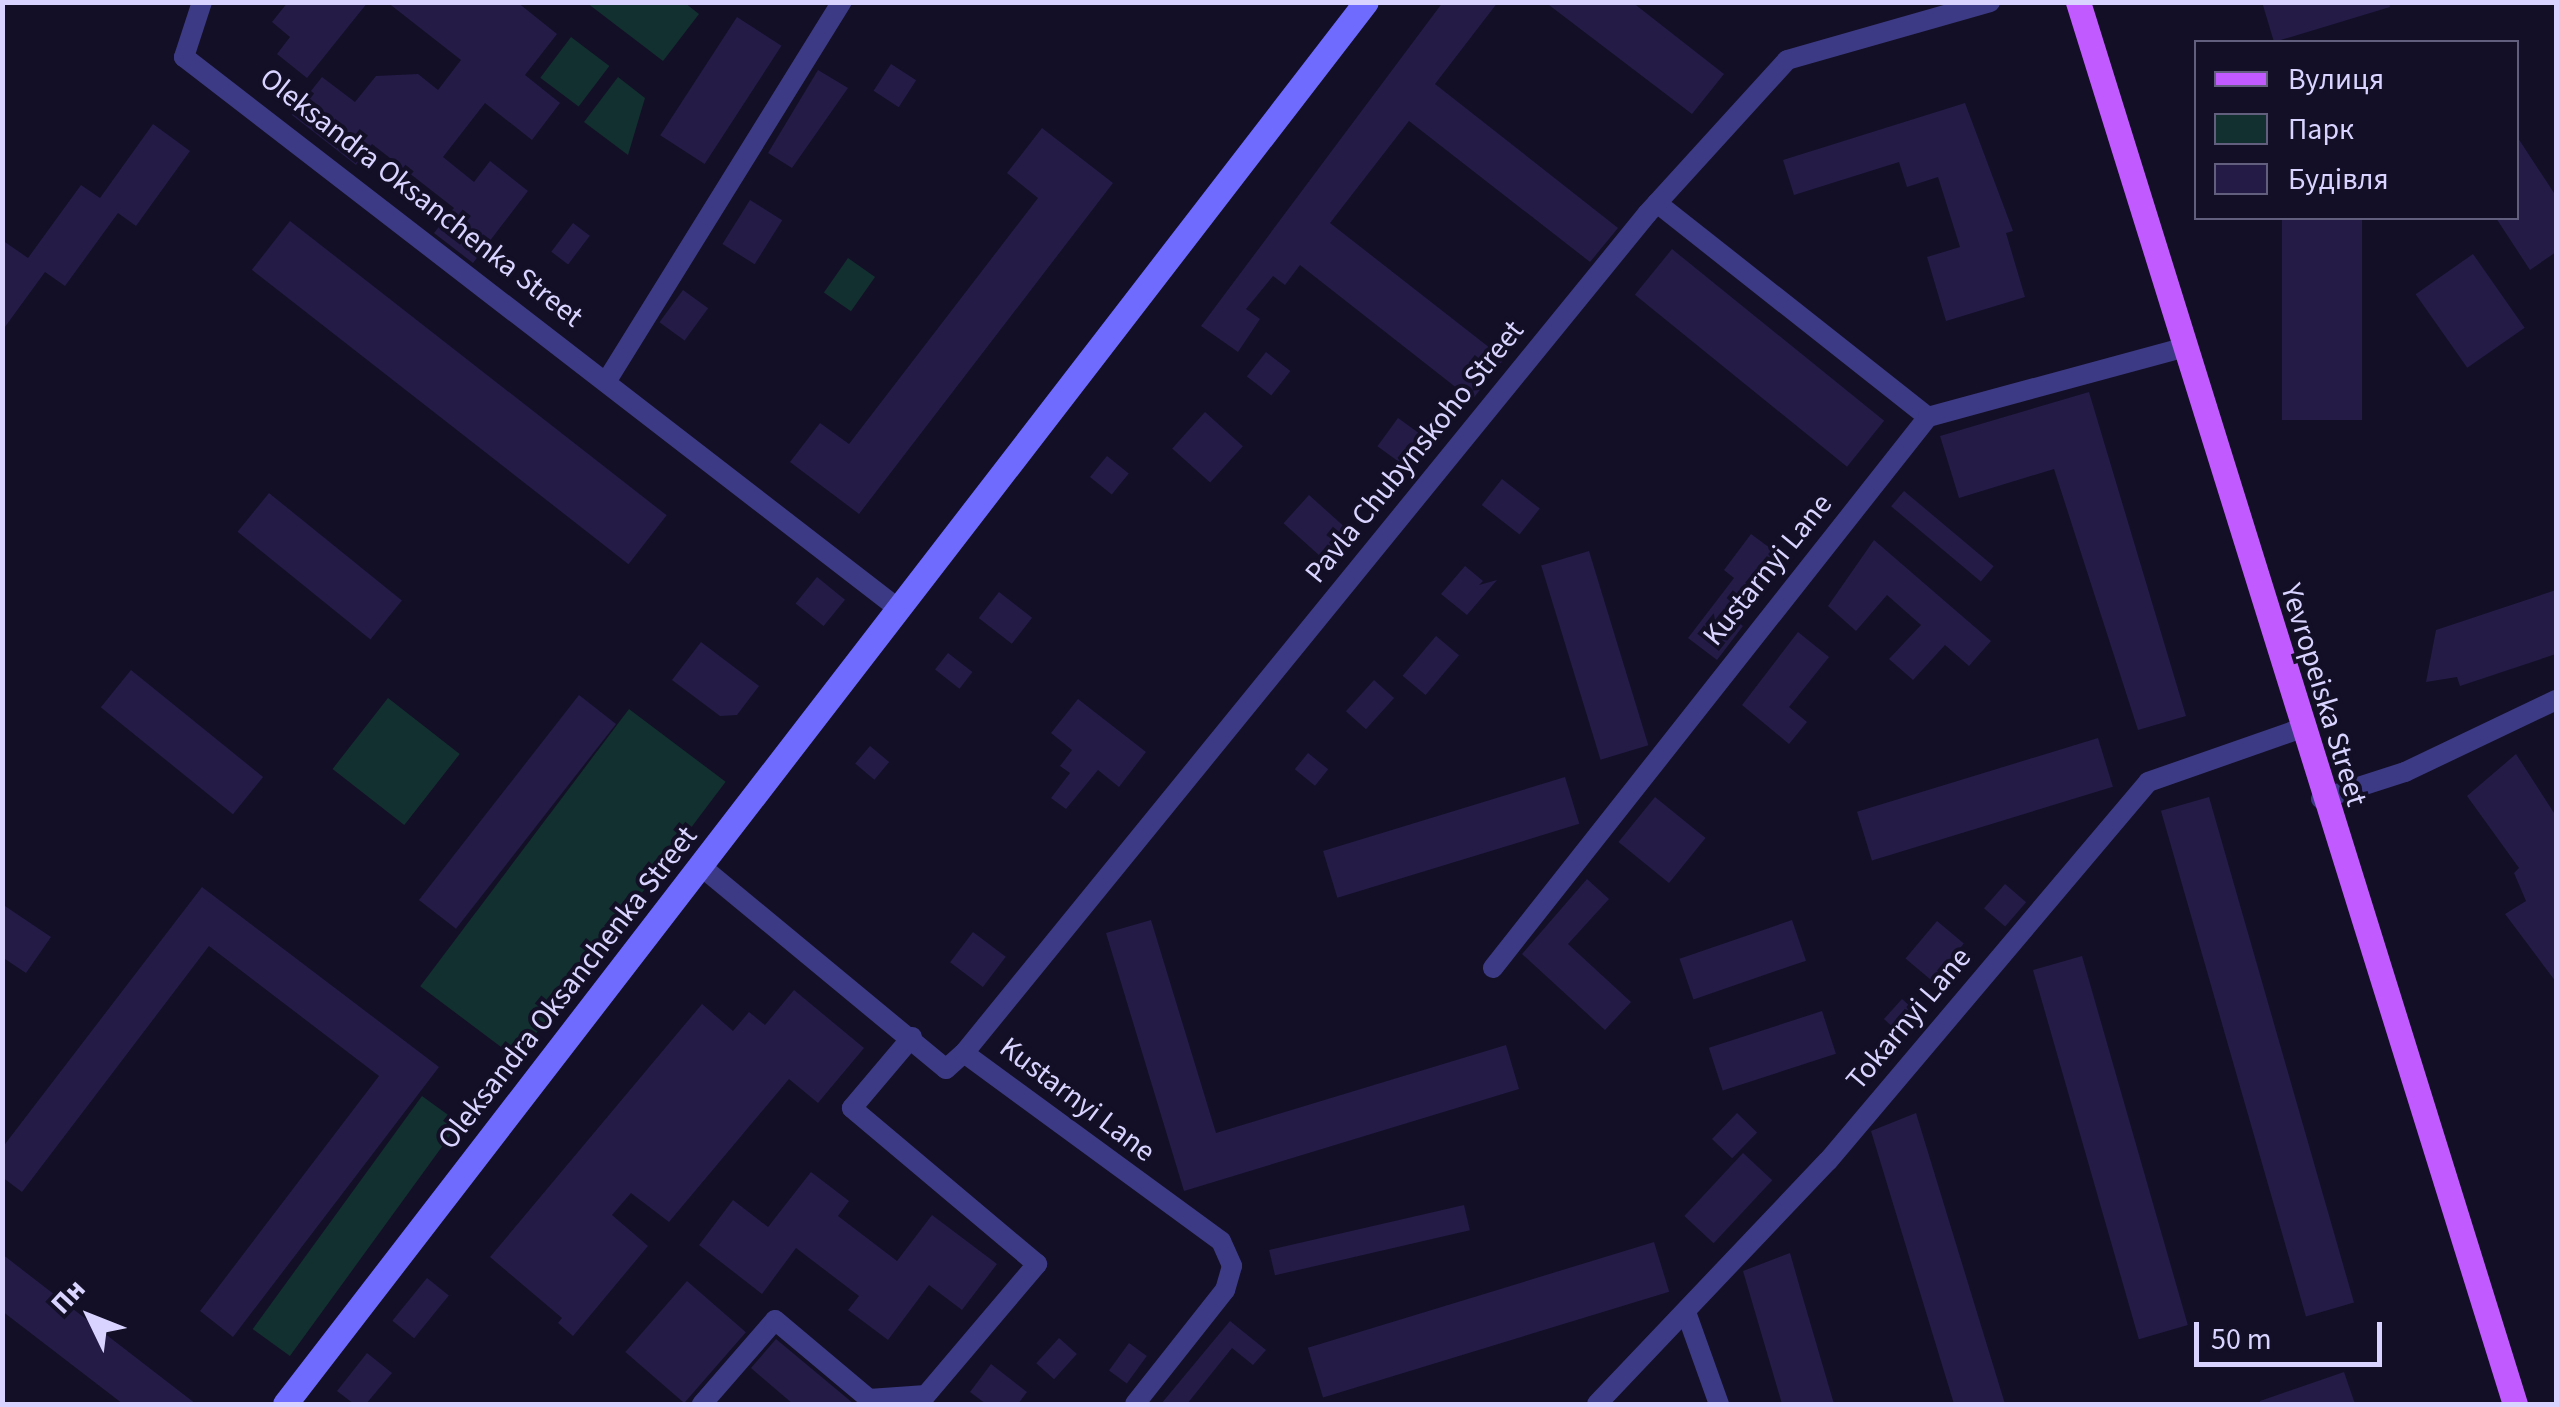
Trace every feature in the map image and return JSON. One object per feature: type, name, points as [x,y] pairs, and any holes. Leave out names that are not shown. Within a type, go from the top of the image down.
[{"type":"main road","name":"Oleksandra Oksanchenka Street","points":[[285,1404],[703,868],[1366,2]]},
{"type":"main road","name":"Yevropeiska Street","points":[[2078,2],[2321,799],[2515,1404]]},
{"type":"street","name":"Oleksandra Oksanchenka Street","points":[[202,2],[184,57],[900,610]]},
{"type":"street","points":[[606,382],[842,2]]},
{"type":"street","name":"Pavla Chubynskoho Street","points":[[964,1052],[1656,202],[1787,60],[1990,2]]},
{"type":"street","points":[[1656,202],[1928,417],[2182,348]]},
{"type":"street","name":"Kustarnyi Lane","points":[[1492,968],[1928,417]]},
{"type":"street","points":[[2321,799],[2404,772],[2556,700]]},
{"type":"street","name":"Tokarnyi Lane","points":[[1597,1404],[1828,1161],[2148,782],[2300,729]]},
{"type":"street","name":"Kustarnyi Lane","points":[[703,868],[946,1069],[964,1052],[1220,1241],[1232,1266],[1225,1290],[1135,1404]]},
{"type":"street","points":[[702,1404],[775,1320],[869,1399],[926,1395],[1038,1264],[852,1108],[912,1038]]},
{"type":"street","points":[[1686,1312],[1719,1404]]},
{"type":"green space","points":[[587,3],[685,3],[699,14],[663,61]]},
{"type":"green space","points":[[571,37],[609,66],[579,107],[540,78]]},
{"type":"green space","points":[[618,77],[645,98],[628,155],[584,122]]},
{"type":"green space","points":[[848,258],[875,277],[851,311],[824,292]]},
{"type":"green space","points":[[388,698],[460,754],[404,825],[333,769]]},
{"type":"green space","points":[[629,709],[726,782],[517,1059],[420,986]]},
{"type":"green space","points":[[422,1096],[459,1123],[290,1356],[253,1329]]},
{"type":"building","points":[[288,2],[368,2],[307,78],[277,54],[290,37],[272,22]]},
{"type":"building","points":[[387,2],[517,2],[557,34],[525,75],[560,103],[532,140],[485,103],[443,157],[474,182],[490,161],[528,191],[473,263],[434,233],[454,208],[372,144],[356,165],[292,115],[322,77],[355,102],[376,76],[418,74],[438,90],[461,60]]},
{"type":"building","points":[[1443,2],[1498,2],[1435,84],[1618,228],[1590,262],[1409,121],[1330,223],[1504,359],[1472,400],[1300,265],[1285,285],[1273,276],[1246,309],[1260,319],[1238,352],[1201,326]]},
{"type":"building","points":[[1545,2],[1632,2],[1724,74],[1692,114]]},
{"type":"building","points":[[2262,2],[2389,2],[2390,7],[2273,40]]},
{"type":"building","points":[[737,17],[781,46],[705,164],[660,135]]},
{"type":"building","points":[[891,64],[916,80],[899,107],[874,91]]},
{"type":"building","points":[[818,70],[848,88],[792,168],[768,153]]},
{"type":"building","points":[[1965,103],[2013,231],[2006,233],[2025,297],[1946,321],[1927,257],[1960,247],[1938,177],[1907,187],[1899,162],[1794,195],[1783,160]]},
{"type":"building","points":[[153,124],[190,151],[136,226],[118,213],[65,286],[45,272],[2,331],[2,240],[28,258],[81,185],[100,198]]},
{"type":"building","points":[[1042,128],[1113,183],[859,514],[790,462],[820,423],[849,444],[1038,198],[1007,173]]},
{"type":"building","points":[[2519,140],[2556,196],[2556,252],[2530,270],[2497,220],[2519,220]]},
{"type":"building","points":[[750,200],[782,220],[755,264],[722,244]]},
{"type":"building","points":[[2282,220],[2362,220],[2362,420],[2282,420]]},
{"type":"building","points":[[290,221],[667,515],[628,564],[252,270]]},
{"type":"building","points":[[573,223],[590,236],[568,264],[551,252]]},
{"type":"building","points":[[1672,249],[1884,421],[1847,467],[1635,295]]},
{"type":"building","points":[[2473,254],[2525,328],[2467,368],[2416,294]]},
{"type":"building","points":[[683,290],[708,308],[685,341],[659,322]]},
{"type":"building","points":[[1266,352],[1290,371],[1271,396],[1247,376]]},
{"type":"building","points":[[2089,392],[2186,716],[2138,730],[2054,469],[1959,498],[1940,436]]},
{"type":"building","points":[[1205,412],[1243,446],[1210,483],[1172,448]]},
{"type":"building","points":[[1398,418],[1423,436],[1403,465],[1377,446]]},
{"type":"building","points":[[1107,456],[1129,474],[1112,495],[1090,477]]},
{"type":"building","points":[[1502,479],[1540,509],[1520,535],[1482,505]]},
{"type":"building","points":[[1904,491],[1994,566],[1981,582],[1891,506]]},
{"type":"building","points":[[269,493],[402,601],[370,639],[238,532]]},
{"type":"building","points":[[1309,495],[1350,532],[1324,560],[1284,523]]},
{"type":"building","points":[[1751,534],[1778,554],[1731,617],[1743,626],[1717,660],[1688,638],[1734,578],[1724,570]]},
{"type":"building","points":[[1874,540],[1991,641],[1969,666],[1945,645],[1913,680],[1889,659],[1921,625],[1887,595],[1856,631],[1828,606]]},
{"type":"building","points":[[1589,551],[1648,745],[1601,760],[1541,566]]},
{"type":"building","points":[[1465,566],[1483,581],[1479,585],[1497,580],[1467,615],[1441,594]]},
{"type":"building","points":[[817,577],[845,600],[824,626],[796,603]]},
{"type":"building","points":[[2556,590],[2556,654],[2460,686],[2457,677],[2426,682],[2436,630]]},
{"type":"building","points":[[999,592],[1032,618],[1012,644],[979,618]]},
{"type":"building","points":[[1798,632],[1829,657],[1789,707],[1807,722],[1789,744],[1742,705]]},
{"type":"building","points":[[1436,636],[1459,655],[1426,695],[1403,676]]},
{"type":"building","points":[[701,642],[759,686],[737,715],[720,716],[672,680]]},
{"type":"building","points":[[948,653],[972,672],[959,689],[935,670]]},
{"type":"building","points":[[131,670],[263,777],[233,814],[101,707]]},
{"type":"building","points":[[1374,680],[1394,698],[1366,729],[1346,711]]},
{"type":"building","points":[[579,695],[616,724],[456,929],[419,900]]},
{"type":"building","points":[[1078,699],[1146,752],[1119,787],[1098,770],[1066,809],[1051,798],[1070,773],[1060,766],[1072,750],[1051,733]]},
{"type":"building","points":[[2098,738],[2113,787],[1872,860],[1857,812]]},
{"type":"building","points":[[870,746],[889,762],[874,780],[855,764]]},
{"type":"building","points":[[1308,753],[1328,769],[1315,786],[1295,769]]},
{"type":"building","points":[[2516,754],[2556,816],[2556,982],[2505,914],[2526,901],[2514,873],[2519,868],[2467,796]]},
{"type":"building","points":[[1565,777],[1579,824],[1337,898],[1323,851]]},
{"type":"building","points":[[1655,797],[1706,838],[1669,883],[1618,842]]},
{"type":"building","points":[[2209,797],[2354,1303],[2306,1316],[2161,811]]},
{"type":"building","points":[[1587,879],[1609,899],[1568,944],[1631,1002],[1605,1030],[1522,954]]},
{"type":"building","points":[[2005,884],[2026,902],[2005,927],[1984,908]]},
{"type":"building","points":[[202,887],[439,1067],[233,1337],[200,1311],[379,1076],[209,946],[22,1192],[2,1177],[2,1148]]},
{"type":"building","points":[[2,904],[51,937],[26,973],[2,957]]},
{"type":"building","points":[[1151,920],[1216,1133],[1506,1045],[1519,1089],[1184,1191],[1106,933]]},
{"type":"building","points":[[1792,920],[1806,961],[1693,999],[1679,959]]},
{"type":"building","points":[[1937,921],[1964,943],[1932,981],[1906,959]]},
{"type":"building","points":[[973,932],[1006,957],[983,987],[950,962]]},
{"type":"building","points":[[2082,956],[2188,1325],[2139,1339],[2033,970]]},
{"type":"building","points":[[794,990],[864,1048],[818,1103],[789,1079],[669,1222],[631,1193],[612,1215],[648,1246],[573,1336],[558,1323],[562,1318],[490,1257],[702,1004],[733,1031],[749,1012],[765,1025]]},
{"type":"building","points":[[1902,999],[1924,1019],[1906,1039],[1884,1019]]},
{"type":"building","points":[[1822,1011],[1836,1054],[1723,1091],[1709,1048]]},
{"type":"building","points":[[1737,1113],[1757,1132],[1732,1158],[1712,1139]]},
{"type":"building","points":[[1916,1113],[2005,1404],[1954,1404],[1871,1131]]},
{"type":"building","points":[[1743,1153],[1772,1180],[1714,1243],[1684,1216]]},
{"type":"building","points":[[811,1172],[849,1201],[838,1216],[897,1261],[932,1215],[997,1264],[962,1310],[929,1285],[888,1340],[848,1310],[859,1296],[796,1248],[762,1294],[699,1245],[733,1200],[768,1227]]},
{"type":"building","points":[[1464,1205],[1470,1230],[1275,1275],[1269,1250]]},
{"type":"building","points":[[1654,1242],[1669,1292],[1323,1398],[1308,1348]]},
{"type":"building","points":[[1790,1253],[1834,1404],[1782,1404],[1743,1271]]},
{"type":"building","points":[[2,1254],[196,1404],[123,1404],[2,1311]]},
{"type":"building","points":[[427,1278],[449,1296],[414,1338],[392,1321]]},
{"type":"building","points":[[687,1281],[746,1332],[684,1403],[625,1352]]},
{"type":"building","points":[[1230,1321],[1266,1350],[1253,1365],[1232,1348],[1187,1404],[1161,1404]]},
{"type":"building","points":[[1059,1338],[1077,1354],[1054,1379],[1036,1363]]},
{"type":"building","points":[[776,1339],[854,1404],[793,1404],[751,1368]]},
{"type":"building","points":[[1129,1343],[1147,1356],[1127,1383],[1109,1371]]},
{"type":"building","points":[[367,1353],[392,1373],[366,1404],[354,1404],[337,1391]]},
{"type":"building","points":[[991,1364],[1027,1392],[1018,1404],[986,1404],[970,1392]]},
{"type":"building","points":[[2344,1372],[2355,1404],[2260,1404],[2260,1401]]}]
